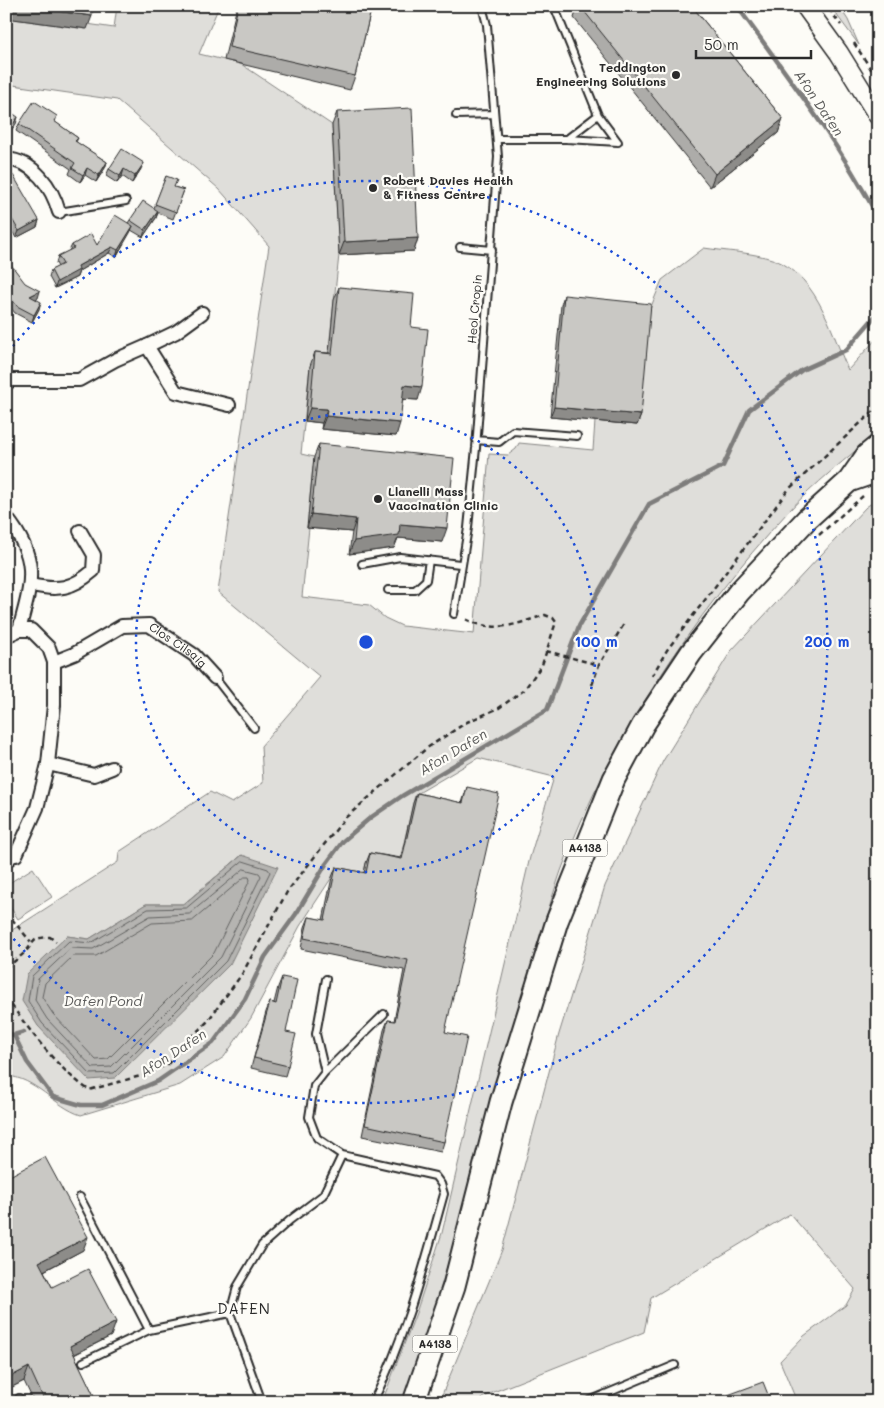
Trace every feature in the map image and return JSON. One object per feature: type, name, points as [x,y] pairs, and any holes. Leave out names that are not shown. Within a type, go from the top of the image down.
[{"type":"highway","name":"A4138","points":[[856,488],[867,455],[878,446]]},
{"type":"highway","name":"A4138","points":[[414,1402],[454,1286],[502,1102],[557,921],[614,779],[642,725],[691,653],[739,592],[807,519],[856,488],[878,471]]},
{"type":"main road","points":[[805,6],[840,53],[878,116]]},
{"type":"street","points":[[6,159],[28,165],[45,182],[56,200],[59,212]]},
{"type":"street","points":[[6,383],[12,380],[79,380],[115,360],[176,332],[202,314]]},
{"type":"street","points":[[147,346],[176,392],[229,406]]},
{"type":"street","points":[[6,517],[21,535],[31,565],[31,585],[19,630]]},
{"type":"street","points":[[31,585],[62,589],[82,580],[93,571],[94,555],[80,531]]},
{"type":"street","name":"Clos Cilsaig","points":[[54,662],[74,654],[122,626],[149,625],[194,655],[215,678]]},
{"type":"street","points":[[6,636],[19,630],[31,630],[49,648],[54,662],[54,705],[48,764],[37,808],[11,859]]},
{"type":"street","points":[[48,764],[94,775],[112,768]]},
{"type":"lane","name":"Heol Cropin","points":[[454,614],[460,564],[468,528],[492,250],[498,157],[488,25],[482,6]]},
{"type":"lane","points":[[496,139],[567,139],[618,142],[598,115],[554,6]]},
{"type":"lane","points":[[456,115],[494,114]]},
{"type":"lane","points":[[567,139],[598,115]]},
{"type":"lane","points":[[59,212],[126,201]]},
{"type":"lane","points":[[460,246],[492,250]]},
{"type":"lane","points":[[476,440],[499,442],[513,431],[577,436]]},
{"type":"lane","points":[[362,564],[400,557],[460,564]]},
{"type":"lane","points":[[388,590],[415,590],[426,580],[429,560]]},
{"type":"lane","points":[[215,678],[254,728]]},
{"type":"lane","points":[[325,1072],[316,1034],[326,979]]},
{"type":"lane","points":[[373,1402],[385,1377],[411,1310],[444,1194],[441,1184],[434,1176],[342,1155],[317,1138],[309,1117],[314,1086],[325,1072],[384,1014]]},
{"type":"lane","points":[[262,1402],[230,1313],[237,1287],[262,1245],[323,1194],[342,1155]]},
{"type":"lane","points":[[80,1197],[149,1330]]},
{"type":"lane","points":[[83,1362],[149,1330],[230,1313]]},
{"type":"lane","points":[[586,1402],[675,1365]]},
{"type":"path","points":[[812,541],[856,488]]},
{"type":"path","points":[[6,998],[34,1034],[77,1081],[89,1090],[144,1074],[168,1064],[181,1047],[207,1022],[242,974],[287,892],[345,818],[427,748],[467,722],[499,708],[524,690],[542,665],[556,622],[553,618],[545,615],[515,626],[493,627],[470,622],[454,614]]},
{"type":"path","points":[[592,685],[599,665],[624,624]]},
{"type":"path","points":[[546,651],[599,665]]},
{"type":"path","points":[[6,912],[31,942]]},
{"type":"path","points":[[6,968],[27,950],[31,942],[50,937],[56,942]]},
{"type":"shaded area","points":[[117,6],[219,6],[199,54],[241,64],[332,125],[339,255],[327,367],[310,366],[301,454],[314,457],[302,597],[369,605],[385,618],[402,626],[474,634],[489,454],[508,455],[516,449],[519,443],[593,450],[595,421],[637,425],[648,314],[662,280],[704,248],[765,257],[782,263],[797,273],[818,302],[827,319],[848,370],[878,337],[878,432],[797,502],[719,594],[687,637],[629,727],[581,822],[550,903],[440,1292],[403,1402],[382,1402],[416,1313],[442,1233],[530,857],[554,777],[478,758],[415,795],[398,869],[366,863],[362,883],[332,877],[300,926],[251,1018],[224,1057],[180,1085],[81,1115],[62,1106],[26,1081],[6,1076],[6,934],[118,862],[119,852],[210,792],[232,803],[263,783],[261,746],[320,677],[218,592],[269,246],[219,189],[117,100],[6,84],[6,18],[86,29],[87,24],[114,28]],"holes":[[[146,904],[184,904],[38,1026],[67,936],[89,939]]]},
{"type":"shaded area","points":[[830,6],[839,6],[848,20],[859,45]]},
{"type":"shaded area","points":[[878,499],[878,1402],[797,1402],[780,1361],[804,1336],[846,1305],[855,1289],[790,1214],[651,1298],[644,1332],[496,1391],[482,1398],[484,1402],[439,1402],[502,1250],[559,1034],[605,886],[663,761],[731,651],[866,507]]},
{"type":"shaded area","points":[[33,868],[52,897],[18,919],[6,901],[6,885]]},
{"type":"water","name":"Dafen Pond","points":[[242,855],[278,867],[230,964],[115,1078],[89,1080],[38,1026],[22,1001],[27,974],[67,936],[89,939],[146,904],[184,904]]},
{"type":"building","points":[[21,6],[93,6],[92,16]]},
{"type":"building","points":[[238,6],[372,6],[355,76],[229,47]]},
{"type":"building","name":"Teddington Engineering Solutions","points":[[580,6],[692,6],[783,119],[715,174]]},
{"type":"building","points":[[34,101],[57,116],[54,121],[78,138],[75,141],[107,162],[99,175],[87,168],[83,175],[72,168],[75,163],[19,124]]},
{"type":"building","name":"Robert Davies Health & Fitness Centre","points":[[412,108],[418,238],[344,242],[337,112]]},
{"type":"building","points":[[6,109],[18,117],[6,134]]},
{"type":"building","points":[[122,149],[144,163],[135,176],[124,169],[120,176],[109,169]]},
{"type":"building","points":[[13,175],[39,220],[19,231],[6,209],[6,179]]},
{"type":"building","points":[[166,176],[177,180],[174,187],[184,190],[176,212],[155,204]]},
{"type":"building","points":[[143,201],[158,211],[145,230],[130,220]]},
{"type":"building","points":[[115,215],[133,226],[118,250],[112,247],[78,266],[79,270],[57,282],[51,270],[63,264],[58,256],[74,248],[72,245],[91,234],[97,245]]},
{"type":"building","points":[[9,262],[25,283],[40,291],[30,296],[41,302],[34,315],[17,306],[6,292],[6,265]]},
{"type":"building","points":[[339,287],[414,294],[411,327],[428,329],[422,387],[404,385],[400,423],[326,416],[327,409],[310,408],[315,352],[332,354]]},
{"type":"building","points":[[564,295],[651,304],[641,415],[554,407]]},
{"type":"building","name":"Llanelli Mass Vaccination Clinic","points":[[319,444],[454,458],[447,528],[400,524],[399,535],[354,541],[356,519],[311,514]]},
{"type":"building","points":[[467,787],[499,794],[445,1032],[467,1037],[444,1142],[365,1125],[388,1020],[395,1021],[408,960],[304,938],[309,917],[325,920],[336,867],[366,873],[370,853],[402,859],[417,793],[463,803]]},
{"type":"building","points":[[282,977],[297,980],[286,1032],[296,1034],[288,1066],[254,1058],[270,1002],[276,1004]]},
{"type":"building","points":[[45,1157],[88,1237],[39,1262],[52,1287],[88,1269],[116,1322],[70,1346],[97,1402],[45,1402],[29,1367],[6,1379],[6,1178]]},
{"type":"building","points":[[763,1382],[771,1402],[709,1402]]},
{"type":"waterway","name":"Afon Dafen","points":[[737,6],[829,135],[878,217]]},
{"type":"waterway","name":"Afon Dafen","points":[[14,1035],[27,1062],[53,1097],[81,1105],[102,1105],[158,1081],[213,1043],[245,999],[265,957],[296,914],[326,864],[343,841],[370,818],[402,796],[547,710],[579,626],[649,504],[723,466],[749,410],[802,370],[846,350],[878,313]]},
{"type":"waterway","points":[[14,1035],[24,1032]]},
{"type":"waterway","name":"Afon Dafen","points":[[6,1033],[14,1035]]},
{"type":"place","name":"Teddington Engineering Solutions","points":[[676,75]]},
{"type":"place","name":"Robert Davies Health & Fitness Centre","points":[[373,188]]},
{"type":"place","name":"Llanelli Mass Vaccination Clinic","points":[[378,499]]},
{"type":"district","name":"DAFEN","points":[[244,1309]]}]
